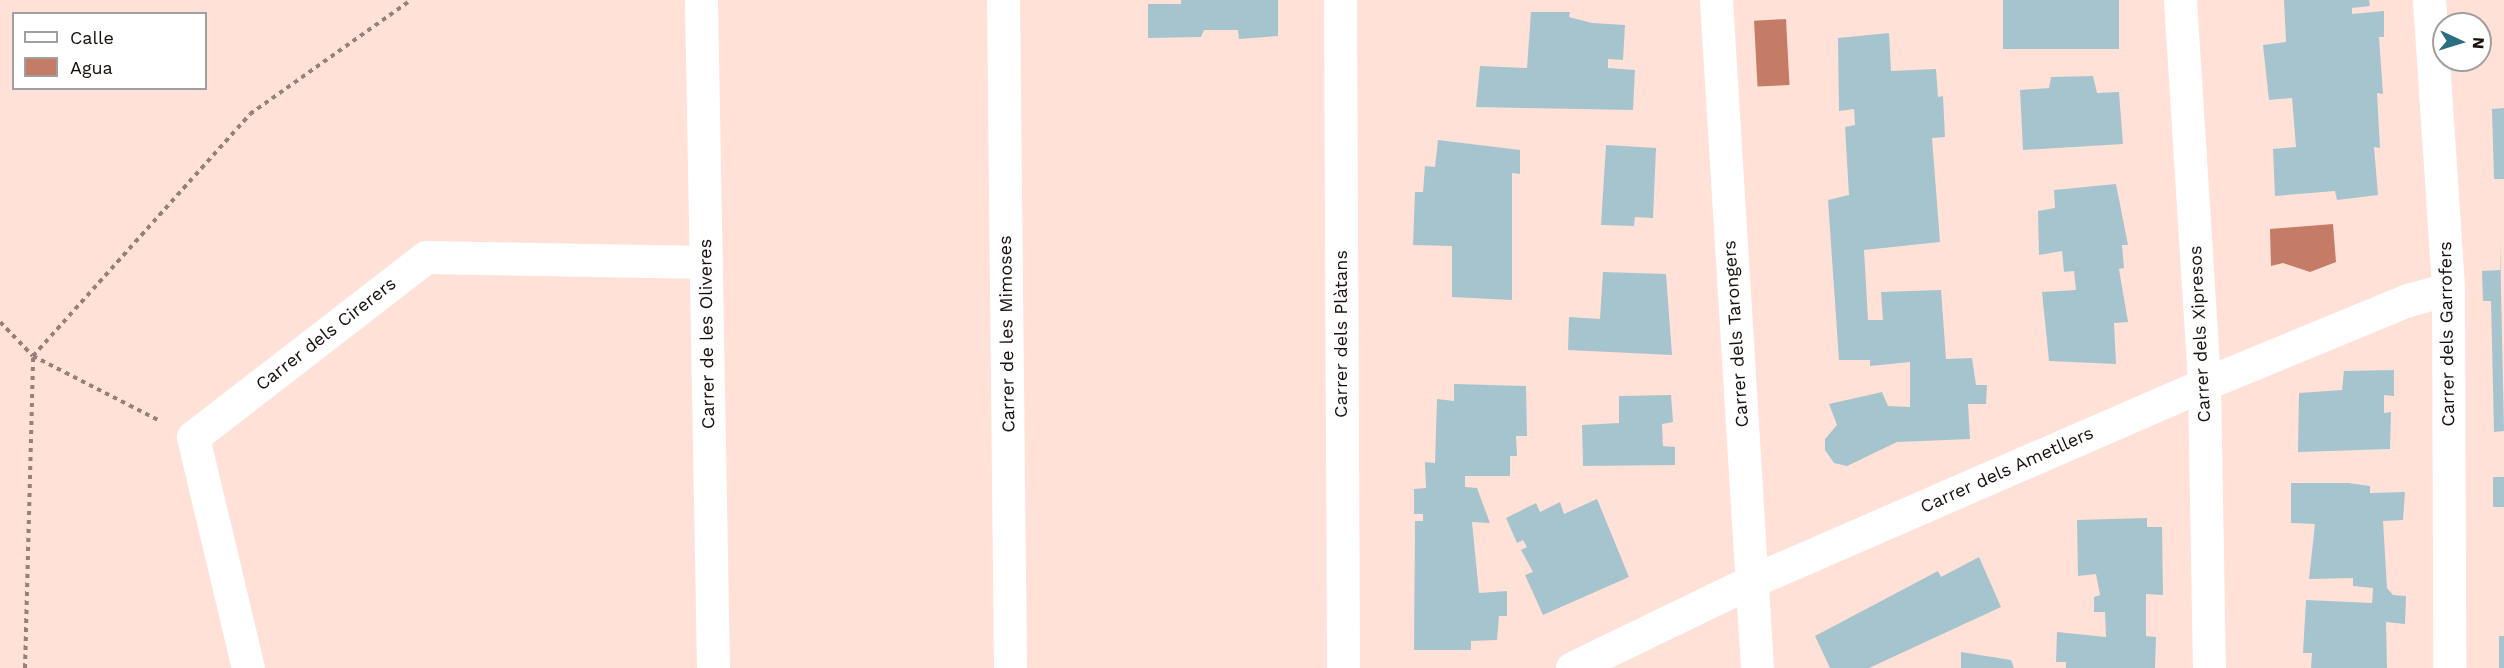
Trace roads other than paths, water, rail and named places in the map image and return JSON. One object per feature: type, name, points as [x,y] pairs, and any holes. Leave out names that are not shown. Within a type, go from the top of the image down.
[{"type":"street","name":"Carrer de les Oliveres","points":[[701,0],[713,668]]},
{"type":"street","name":"Carrer de les Mimoses","points":[[1004,0],[1011,668]]},
{"type":"street","name":"Carrer dels Plàtans","points":[[1340,0],[1343,668]]},
{"type":"street","name":"Carrer dels Tarongers","points":[[1716,0],[1757,668]]},
{"type":"street","name":"Carrer dels Xipresos","points":[[2180,0],[2204,384],[2209,668]]},
{"type":"street","name":"Carrer dels Garrofers","points":[[2429,0],[2448,289],[2449,668]]},
{"type":"street","name":"Carrer dels Cirerers","points":[[248,668],[193,437],[426,257],[706,262]]},
{"type":"street","name":"Carrer dels Ametllers","points":[[1572,668],[1752,581],[2204,384],[2408,300],[2448,289]]},
{"type":"water","points":[[1786,19],[1789,85],[1757,87],[1754,21]]},
{"type":"water","points":[[2333,224],[2336,262],[2310,272],[2283,263],[2271,266],[2270,229]]}]
